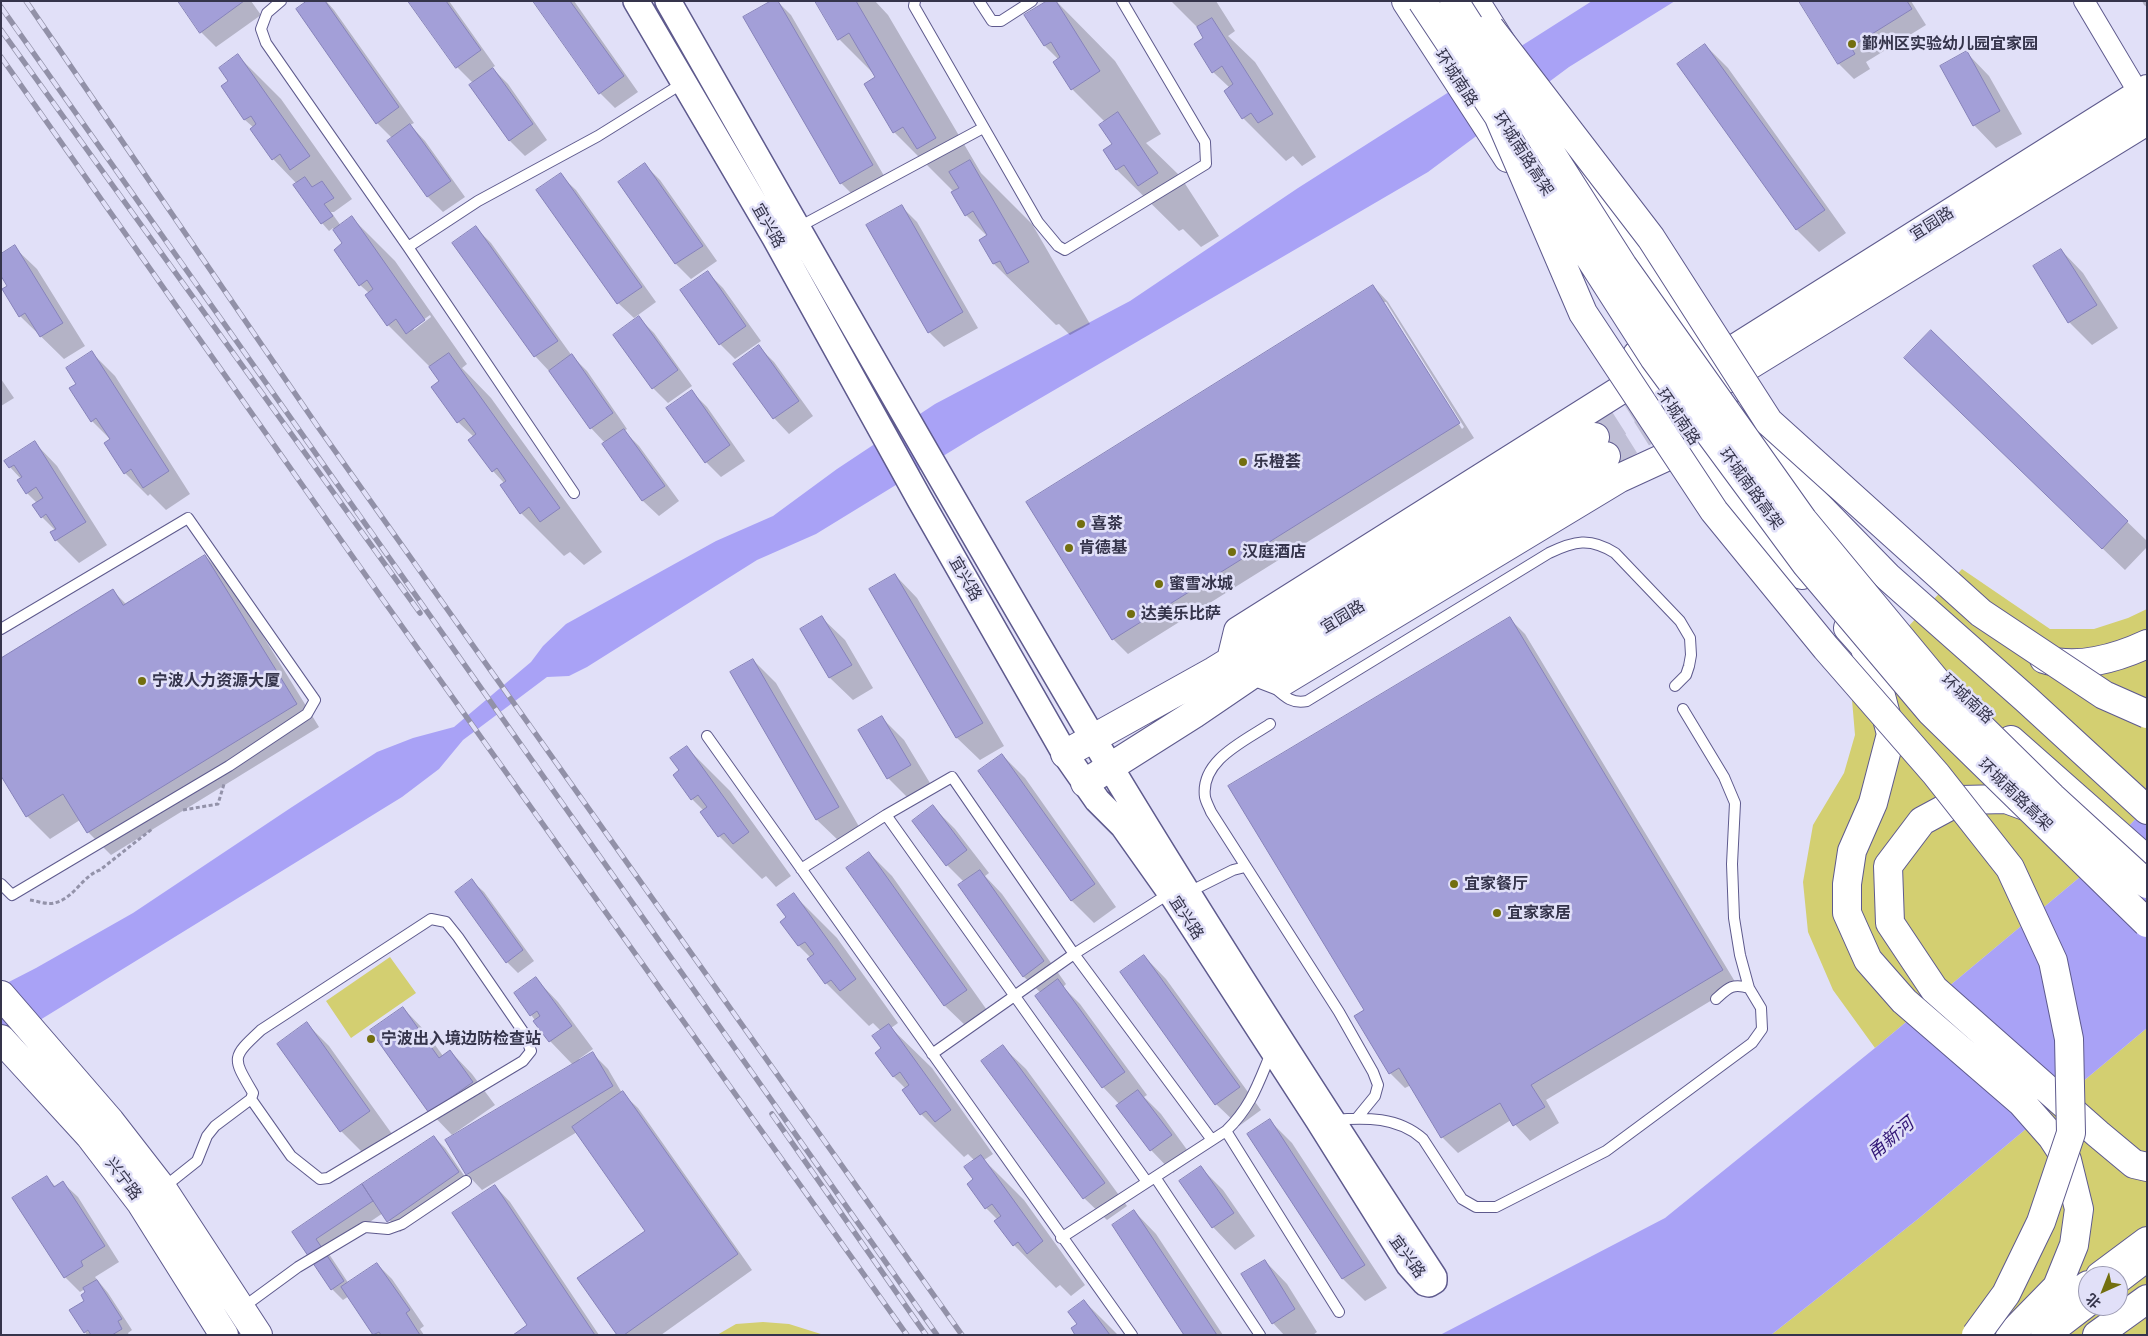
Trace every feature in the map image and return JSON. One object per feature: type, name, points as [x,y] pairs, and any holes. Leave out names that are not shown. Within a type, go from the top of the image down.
[{"type":"main road","name":"环城南路","points":[[1406,1],[1694,444],[1750,496],[1802,550],[1916,651],[1998,729],[2147,862]]},
{"type":"main road","name":"环城南路高架","points":[[1422,1],[1498,115],[1654,358],[1806,564],[1931,712],[2147,923]]},
{"type":"main road","name":"环城南路高架","points":[[1454,1],[1623,266],[1803,520],[1947,694],[2052,798],[2147,884]]},
{"type":"main road","points":[[1469,1],[1651,238],[1769,422],[1981,613],[2104,695],[2147,714]]},
{"type":"main road","points":[[1475,1],[1704,358],[1732,415],[1782,470],[1888,577],[2147,810]]},
{"type":"main road","name":"宜园路","points":[[2144,96],[1722,369],[2147,121]]},
{"type":"main road","points":[[1498,115],[1582,313],[1714,511],[1826,648],[1936,774],[2010,868],[2053,961],[2069,1039],[2071,1133],[2041,1222],[2006,1294],[1976,1335]]},
{"type":"main road","points":[[1231,660],[1238,631],[1648,372]]},
{"type":"main road","points":[[1732,415],[1791,456],[1908,566],[1967,615],[2027,653],[2067,664],[2096,661],[2147,644]]},
{"type":"main road","points":[[1256,672],[1282,682],[1620,478],[1694,444],[1739,508],[1796,568],[1864,646],[1880,692],[1891,734],[1873,803],[1852,851],[1846,884],[1847,913],[1868,960],[1904,1001],[2022,1103],[2052,1136],[2067,1160],[2079,1209],[2074,1245],[2057,1287],[2010,1335]]},
{"type":"main road","name":"宜园路","points":[[1065,754],[1600,446],[1194,714],[1085,783]]},
{"type":"main road","points":[[2147,888],[2105,853],[2058,819],[2006,799],[1961,800],[1922,821],[1888,866],[1890,923],[1934,989],[2098,1134],[2134,1164],[2147,1167]]},
{"type":"main road","points":[[1,995],[110,1121],[162,1188],[249,1320],[223,1334]]},
{"type":"main road","name":"兴宁路","points":[[8,1046],[89,1135],[141,1203],[223,1334]]},
{"type":"main road","points":[[2113,1266],[2147,1241]]},
{"type":"main road","points":[[2128,1271],[2147,1257]]},
{"type":"main road","points":[[2018,1335],[2078,1292]]},
{"type":"main road","points":[[2097,1335],[2147,1299]]},
{"type":"main road","points":[[2045,1335],[2078,1310]]},
{"type":"street","name":"宜兴路","points":[[636,1],[775,238],[875,415],[920,500],[1065,754],[1085,783],[1123,826],[1177,895],[1336,1119],[1434,1277],[1434,1281],[1429,1284],[1425,1283],[1409,1265],[1336,1119],[1272,1049],[1177,895],[1110,767],[895,402],[796,228],[674,5]]},
{"type":"street","points":[[2084,1],[2144,96]]},
{"type":"lane","points":[[281,1],[267,13],[261,29],[266,43],[408,246],[574,493]]},
{"type":"lane","points":[[915,1],[914,6],[1038,222],[1058,246],[1065,250],[1206,164],[1206,142],[1122,1]]},
{"type":"lane","points":[[979,1],[992,21],[1001,21],[1032,1]]},
{"type":"lane","points":[[408,246],[478,201],[598,136],[684,82]]},
{"type":"lane","points":[[796,228],[983,128]]},
{"type":"lane","points":[[1,629],[188,518],[314,700],[307,714],[229,766],[12,895],[1,884]]},
{"type":"lane","points":[[1256,672],[1286,698],[1300,702],[1307,701],[1549,553],[1570,543],[1588,542],[1604,546],[1615,553],[1680,621],[1690,638],[1691,655],[1686,676],[1675,686]]},
{"type":"lane","points":[[1336,1119],[1390,1121],[1415,1131],[1423,1139],[1462,1199],[1476,1207],[1496,1207],[1606,1151],[1752,1043],[1762,1029],[1761,1008],[1749,988],[1740,955],[1734,918],[1732,864],[1735,804],[1724,777],[1683,709]]},
{"type":"lane","points":[[1270,724],[1227,751],[1216,761],[1208,778],[1205,796],[1211,812],[1339,1012],[1373,1072],[1378,1086],[1375,1096],[1336,1119]]},
{"type":"lane","points":[[707,736],[1061,1238],[1132,1335]]},
{"type":"lane","points":[[801,869],[886,815],[952,777],[1074,954],[1212,1140]]},
{"type":"lane","points":[[886,815],[1015,996],[1151,1180],[1260,1335]]},
{"type":"lane","points":[[932,1054],[1074,954],[1177,895],[1233,870],[1245,867]]},
{"type":"lane","points":[[162,1188],[197,1161],[207,1136],[215,1126],[251,1099],[253,1093],[240,1071],[237,1056],[239,1050],[261,1030],[431,919],[446,922],[458,937],[524,1033],[531,1051],[523,1061],[328,1178],[320,1179],[291,1156],[251,1099]]},
{"type":"lane","points":[[1716,999],[1728,989],[1737,985],[1749,988]]},
{"type":"lane","points":[[1061,1238],[1226,1131],[1240,1118],[1252,1099],[1272,1049]]},
{"type":"lane","points":[[1226,1131],[1339,1312]]},
{"type":"lane","points":[[249,1320],[298,1268],[365,1228],[388,1229],[402,1224],[466,1181]]},
{"type":"path","points":[[175,814],[182,810],[218,804],[229,766]]},
{"type":"path","points":[[12,895],[54,903],[76,891],[91,873],[100,870],[154,828]]},
{"type":"shaded area","points":[[1962,569],[2050,629],[2094,629],[2128,618],[2147,609],[2147,807],[2080,877],[1875,1048],[1833,990],[1808,932],[1803,882],[1813,825],[1844,773],[1855,735],[1851,688]]},
{"type":"shaded area","points":[[390,957],[416,993],[351,1038],[326,1001]]},
{"type":"shaded area","points":[[2147,1028],[2147,1335],[1771,1335],[1918,1219]]},
{"type":"shaded area","points":[[763,1322],[789,1324],[824,1335],[717,1335],[736,1324]]},
{"type":"water","points":[[1592,1],[1675,1],[1569,67],[1428,172],[979,434],[816,534],[757,560],[587,667],[569,676],[547,677],[463,740],[439,769],[402,797],[1,1044],[1,986],[133,913],[377,752],[413,738],[454,727],[531,662],[543,646],[566,624],[716,541],[773,516],[837,469],[935,404],[1130,301],[1298,188]]},
{"type":"water","name":"甬新河","points":[[2147,807],[2147,1028],[1918,1219],[1771,1335],[1440,1335],[1665,1218],[1875,1048],[2080,877]]},
{"type":"building","points":[[178,1],[244,1],[200,33]]},
{"type":"building","points":[[307,1],[325,1],[399,107],[376,124],[296,9]]},
{"type":"building","points":[[408,1],[446,1],[481,50],[456,68]]},
{"type":"building","points":[[533,1],[570,1],[624,76],[599,94]]},
{"type":"building","points":[[771,1],[778,1],[873,165],[840,184],[743,17]]},
{"type":"building","points":[[815,1],[856,1],[936,138],[917,149],[903,127],[893,133],[864,84],[875,77],[849,33],[838,40]]},
{"type":"building","points":[[1047,1],[1056,1],[1100,71],[1071,90],[1053,62],[1060,57],[1051,42],[1044,46],[1024,15]]},
{"type":"building","points":[[1799,1],[1907,1],[1912,9],[1851,47],[1855,54],[1838,64]]},
{"type":"building","points":[[1212,18],[1273,114],[1258,123],[1251,113],[1242,119],[1224,91],[1233,84],[1222,66],[1212,73],[1194,44],[1203,38],[1197,27]]},
{"type":"building","points":[[1705,44],[1825,210],[1796,230],[1677,64]]},
{"type":"building","points":[[1967,51],[2000,111],[1973,126],[1940,66]]},
{"type":"building","points":[[238,54],[310,156],[290,170],[280,154],[272,160],[250,129],[256,124],[251,116],[244,120],[221,86],[228,81],[219,68]]},
{"type":"building","points":[[493,68],[533,124],[509,141],[469,85]]},
{"type":"building","points":[[1118,112],[1158,173],[1138,186],[1124,165],[1116,170],[1103,150],[1112,144],[1099,125]]},
{"type":"building","points":[[410,124],[451,181],[427,197],[387,141]]},
{"type":"building","points":[[970,160],[1029,262],[1007,274],[1000,261],[993,264],[979,240],[987,235],[973,211],[965,216],[951,192],[959,188],[949,172]]},
{"type":"building","points":[[645,163],[703,246],[675,264],[618,182]]},
{"type":"building","points":[[561,173],[642,287],[617,304],[536,190]]},
{"type":"building","points":[[305,177],[312,187],[322,181],[334,198],[324,204],[333,216],[321,224],[293,185]]},
{"type":"building","points":[[902,205],[963,312],[928,333],[866,225]]},
{"type":"building","points":[[352,216],[425,320],[406,334],[396,319],[387,326],[365,295],[373,289],[367,280],[359,286],[334,250],[342,243],[333,230]]},
{"type":"building","points":[[476,226],[558,341],[534,357],[452,243]]},
{"type":"building","points":[[15,245],[63,323],[40,337],[25,313],[19,317],[2,289],[7,286],[1,276],[1,254]]},
{"type":"building","points":[[2061,249],[2097,305],[2068,323],[2033,266]]},
{"type":"building","points":[[708,271],[746,326],[719,345],[680,290]]},
{"type":"building","name":"乐橙荟","points":[[1373,285],[1460,423],[1112,640],[1026,502]]},
{"type":"building","points":[[639,316],[678,370],[652,389],[613,335]]},
{"type":"building","points":[[1931,330],[2128,521],[2102,549],[1904,358]]},
{"type":"building","points":[[759,345],[799,401],[773,419],[733,364]]},
{"type":"building","points":[[92,351],[169,471],[143,488],[131,469],[124,474],[104,443],[110,439],[96,418],[91,422],[69,388],[76,384],[66,368]]},
{"type":"building","points":[[449,353],[560,508],[540,522],[529,507],[520,514],[500,485],[506,481],[497,468],[492,472],[468,440],[476,434],[464,418],[457,423],[431,387],[439,381],[429,367]]},
{"type":"building","points":[[572,354],[613,413],[590,429],[549,371]]},
{"type":"building","points":[[692,390],[730,445],[705,463],[666,408]]},
{"type":"building","points":[[624,429],[665,486],[642,501],[602,444]]},
{"type":"building","points":[[35,441],[86,522],[55,541],[50,532],[56,529],[46,514],[41,518],[32,505],[43,498],[36,487],[26,494],[17,480],[22,477],[14,465],[9,468],[4,461]]},
{"type":"building","name":"宁波人力资源大厦","points":[[205,555],[297,704],[87,833],[63,794],[26,817],[1,776],[1,658],[113,589],[123,605]]},
{"type":"building","points":[[895,574],[983,723],[956,738],[869,589]]},
{"type":"building","points":[[822,616],[852,665],[829,678],[800,629]]},
{"type":"building","name":"宜家家居","points":[[1510,617],[1723,970],[1531,1085],[1545,1107],[1513,1126],[1500,1103],[1441,1138],[1399,1068],[1389,1074],[1354,1016],[1364,1010],[1228,786]]},
{"type":"building","points":[[753,659],[839,807],[816,820],[730,672]]},
{"type":"building","points":[[882,716],[911,765],[887,779],[858,730]]},
{"type":"building","points":[[687,746],[749,832],[733,844],[724,833],[718,837],[700,812],[707,807],[698,795],[691,800],[673,775],[679,770],[670,758]]},
{"type":"building","points":[[1002,754],[1095,884],[1071,901],[978,771]]},
{"type":"building","points":[[933,805],[967,850],[946,866],[912,821]]},
{"type":"building","points":[[869,852],[967,990],[944,1006],[846,868]]},
{"type":"building","points":[[980,870],[1044,961],[1023,977],[958,885]]},
{"type":"building","points":[[472,879],[523,950],[506,963],[455,892]]},
{"type":"building","points":[[794,893],[856,979],[840,991],[831,980],[825,984],[807,959],[814,954],[805,942],[798,946],[780,922],[786,917],[777,905]]},
{"type":"building","points":[[1144,955],[1240,1087],[1215,1105],[1120,972]]},
{"type":"building","points":[[536,977],[572,1026],[549,1042],[533,1021],[540,1016],[537,1011],[530,1016],[514,993]]},
{"type":"building","points":[[1058,979],[1125,1072],[1102,1088],[1035,996]]},
{"type":"building","points":[[403,1007],[439,1058],[450,1050],[473,1082],[429,1113],[370,1030]]},
{"type":"building","points":[[307,1022],[370,1111],[340,1132],[277,1044]]},
{"type":"building","points":[[889,1024],[951,1110],[935,1122],[926,1111],[920,1115],[902,1090],[909,1085],[900,1072],[893,1077],[875,1053],[881,1048],[872,1036]]},
{"type":"building","points":[[1003,1045],[1105,1183],[1083,1199],[981,1061]]},
{"type":"building","points":[[593,1052],[613,1086],[466,1175],[445,1140]]},
{"type":"building","points":[[1138,1090],[1172,1135],[1150,1151],[1116,1106]]},
{"type":"building","points":[[623,1091],[738,1254],[624,1335],[617,1335],[577,1278],[645,1231],[572,1127]]},
{"type":"building","points":[[1270,1119],[1365,1265],[1342,1279],[1247,1134]]},
{"type":"building","points":[[434,1136],[459,1172],[387,1222],[362,1184]]},
{"type":"building","points":[[981,1155],[1043,1241],[1027,1254],[1018,1242],[1013,1246],[994,1221],[1001,1216],[992,1204],[985,1209],[967,1184],[973,1179],[964,1167]]},
{"type":"building","points":[[1201,1166],[1234,1213],[1212,1228],[1179,1181]]},
{"type":"building","points":[[47,1176],[54,1187],[63,1181],[105,1246],[81,1261],[83,1266],[64,1278],[12,1198]]},
{"type":"building","points":[[362,1184],[373,1201],[316,1239],[344,1281],[331,1290],[292,1232]]},
{"type":"building","points":[[495,1185],[595,1335],[513,1335],[527,1325],[452,1213]]},
{"type":"building","points":[[1134,1210],[1217,1335],[1184,1335],[1112,1225]]},
{"type":"building","points":[[1265,1260],[1295,1309],[1272,1324],[1241,1274]]},
{"type":"building","points":[[377,1263],[410,1310],[406,1313],[420,1335],[381,1335],[379,1332],[373,1335],[341,1287]]},
{"type":"building","points":[[97,1280],[122,1319],[118,1321],[122,1329],[112,1335],[91,1335],[88,1330],[84,1333],[69,1310],[84,1301],[81,1295],[85,1292],[83,1288]]},
{"type":"building","points":[[1084,1300],[1110,1335],[1075,1335],[1071,1328],[1077,1324],[1068,1312]]},
{"type":"tunnel","points":[[1595,437],[1664,393]]},
{"type":"tunnel","points":[[1606,456],[1676,412]]},
{"type":"railway","points":[[26,1],[318,427],[962,1335]]},
{"type":"railway","points":[[1,7],[937,1335]]},
{"type":"railway","points":[[1,30],[420,613]]},
{"type":"railway","points":[[1,57],[381,597],[907,1335]]},
{"type":"railway","points":[[772,1114],[926,1335]]},
{"type":"place","name":"鄞州区实验幼儿园宜家园","points":[[1852,44]]},
{"type":"place","name":"乐橙荟","points":[[1243,462]]},
{"type":"place","name":"喜茶","points":[[1081,524]]},
{"type":"place","name":"肯德基","points":[[1069,548]]},
{"type":"place","name":"汉庭酒店","points":[[1232,552]]},
{"type":"place","name":"蜜雪冰城","points":[[1159,584]]},
{"type":"place","name":"达美乐比萨","points":[[1131,614]]},
{"type":"place","name":"宁波人力资源大厦","points":[[142,681]]},
{"type":"place","name":"宜家餐厅","points":[[1454,884]]},
{"type":"place","name":"宜家家居","points":[[1497,913]]},
{"type":"place","name":"宁波出入境边防检查站","points":[[371,1039]]}]
